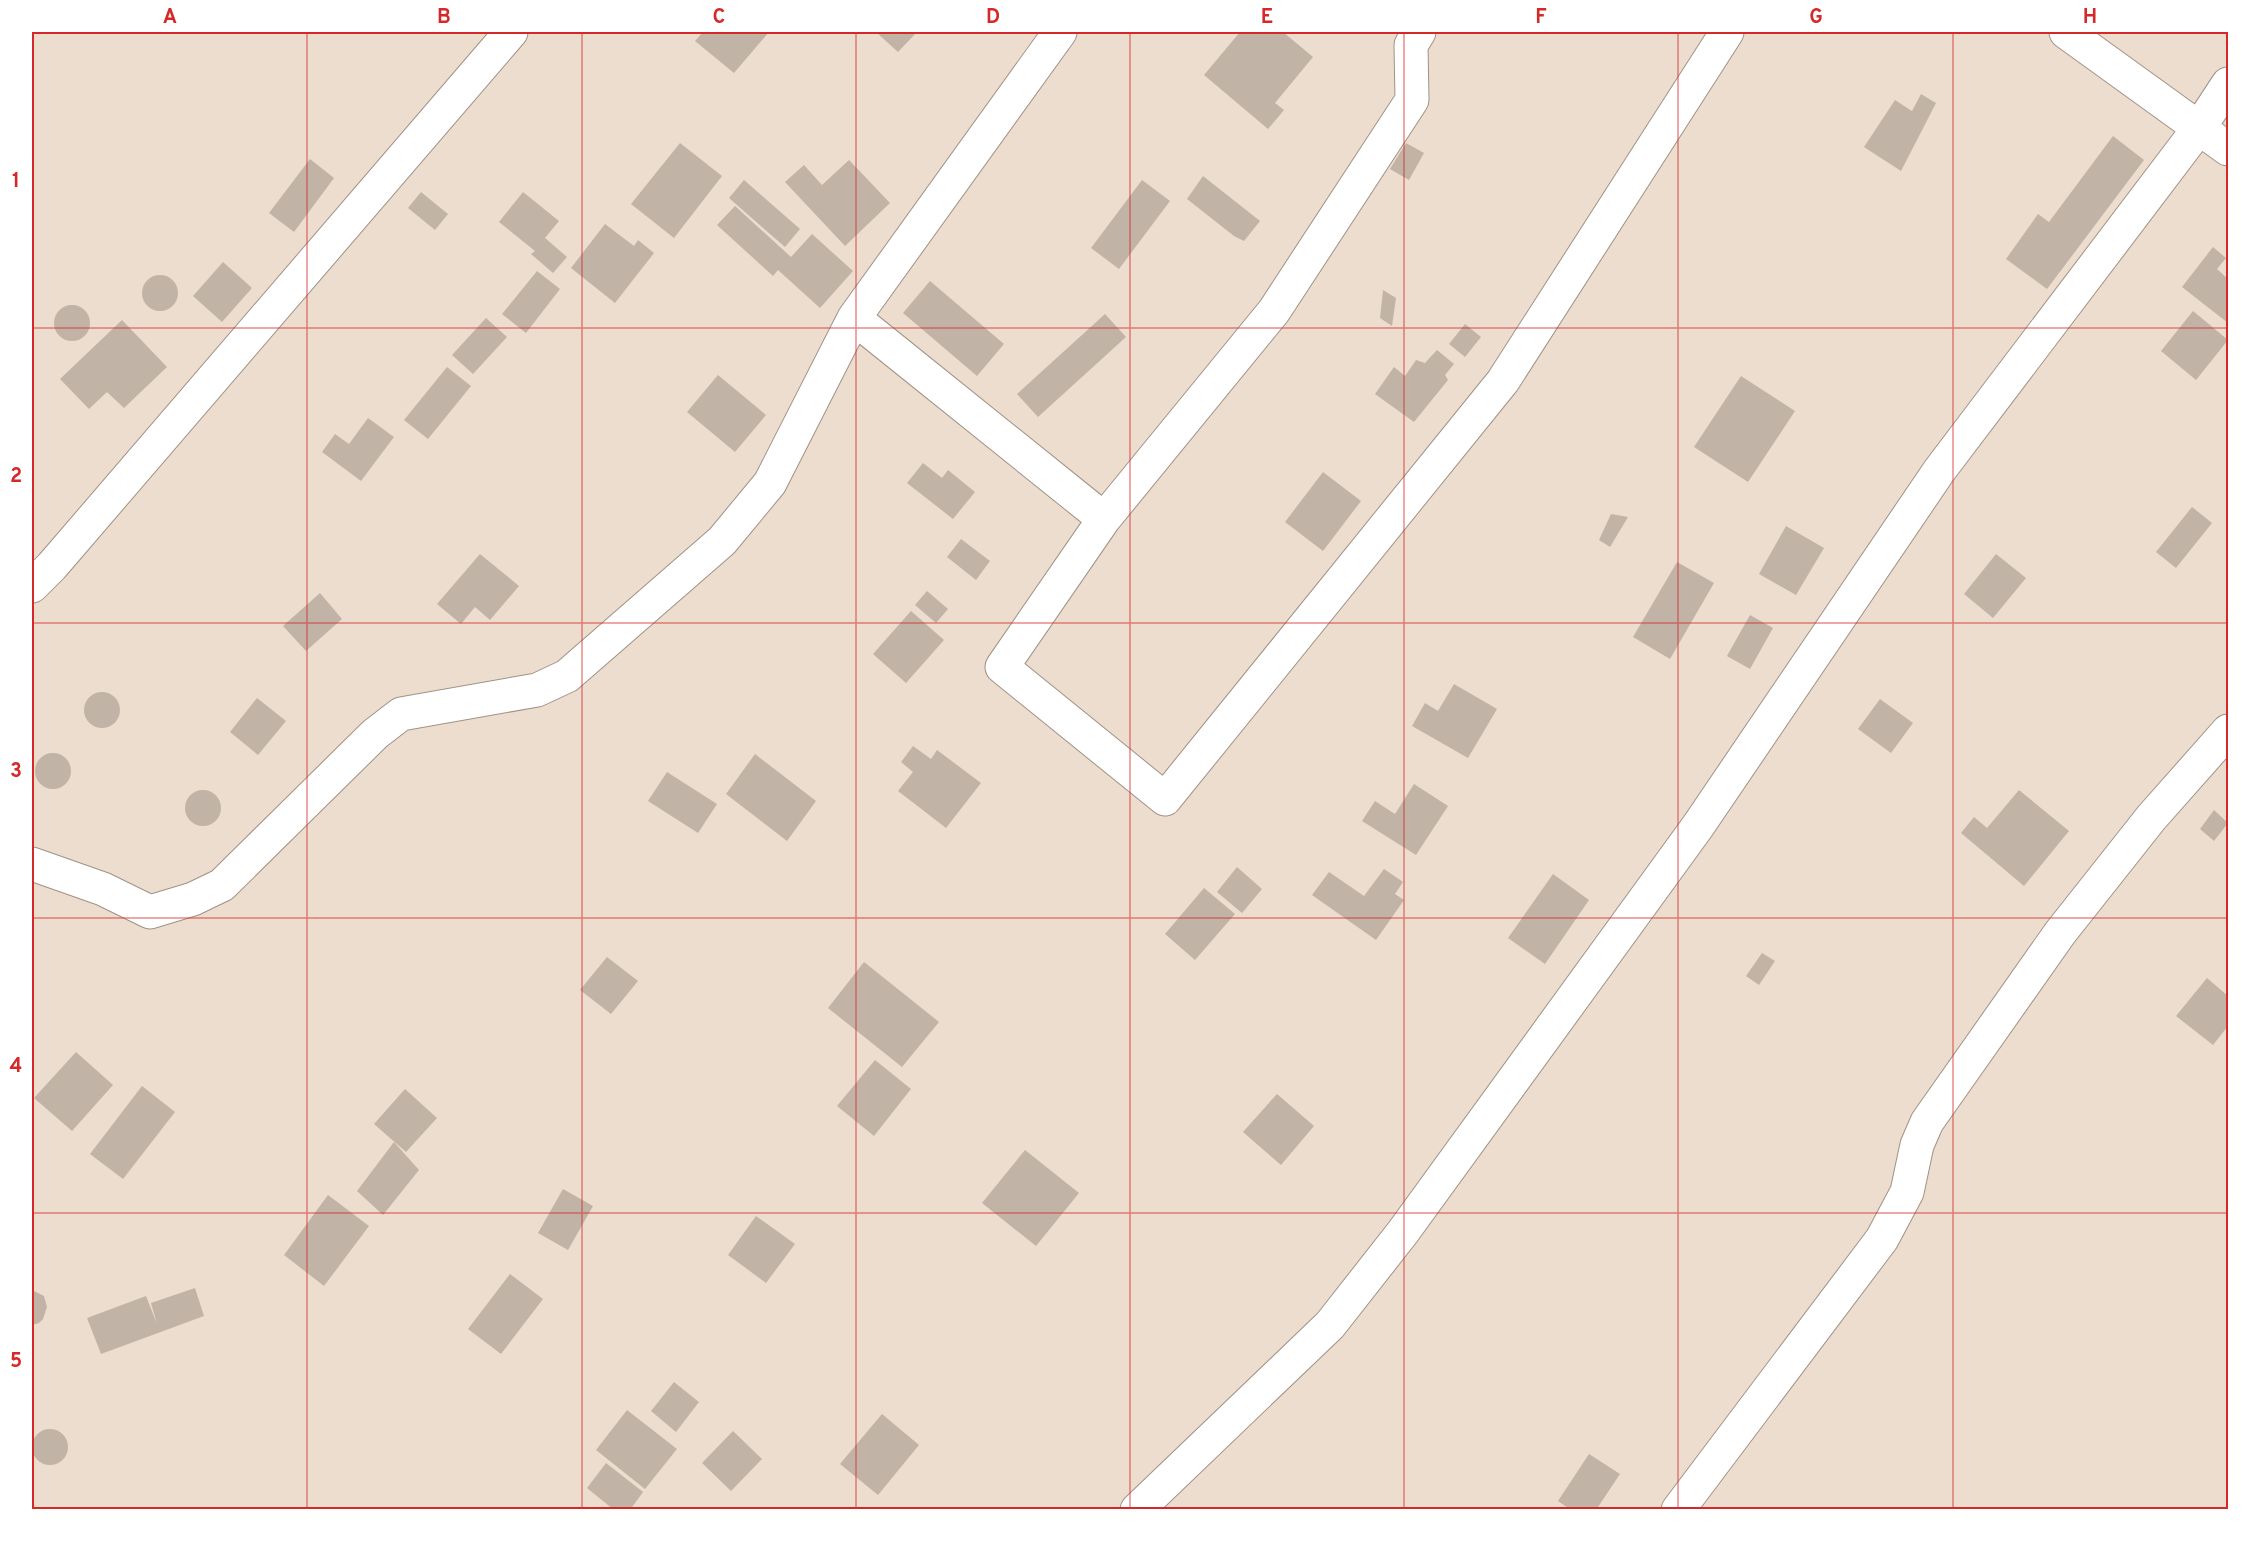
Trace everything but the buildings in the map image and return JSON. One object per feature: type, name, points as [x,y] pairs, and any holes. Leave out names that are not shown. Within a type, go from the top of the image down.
[{"type":"street","points":[[32,586],[511,32]]},
{"type":"street","points":[[32,864],[103,890],[150,912],[193,899],[222,885],[375,734],[401,714],[537,690],[567,676],[722,541],[770,483],[854,318],[1060,32]]},
{"type":"street","points":[[1419,32],[1411,45],[1412,100],[1274,311],[1104,519],[1002,668],[1165,799],[1503,381],[1727,32]]},
{"type":"street","points":[[2066,32],[2229,149]]},
{"type":"street","points":[[1137,1509],[1330,1325],[1404,1232],[1698,826],[1939,471],[2199,128],[2229,84]]},
{"type":"street","points":[[854,318],[1104,519]]},
{"type":"street","points":[[1678,1509],[1882,1239],[1907,1192],[1917,1146],[1928,1122],[2054,942],[2151,818],[2229,730]]}]
